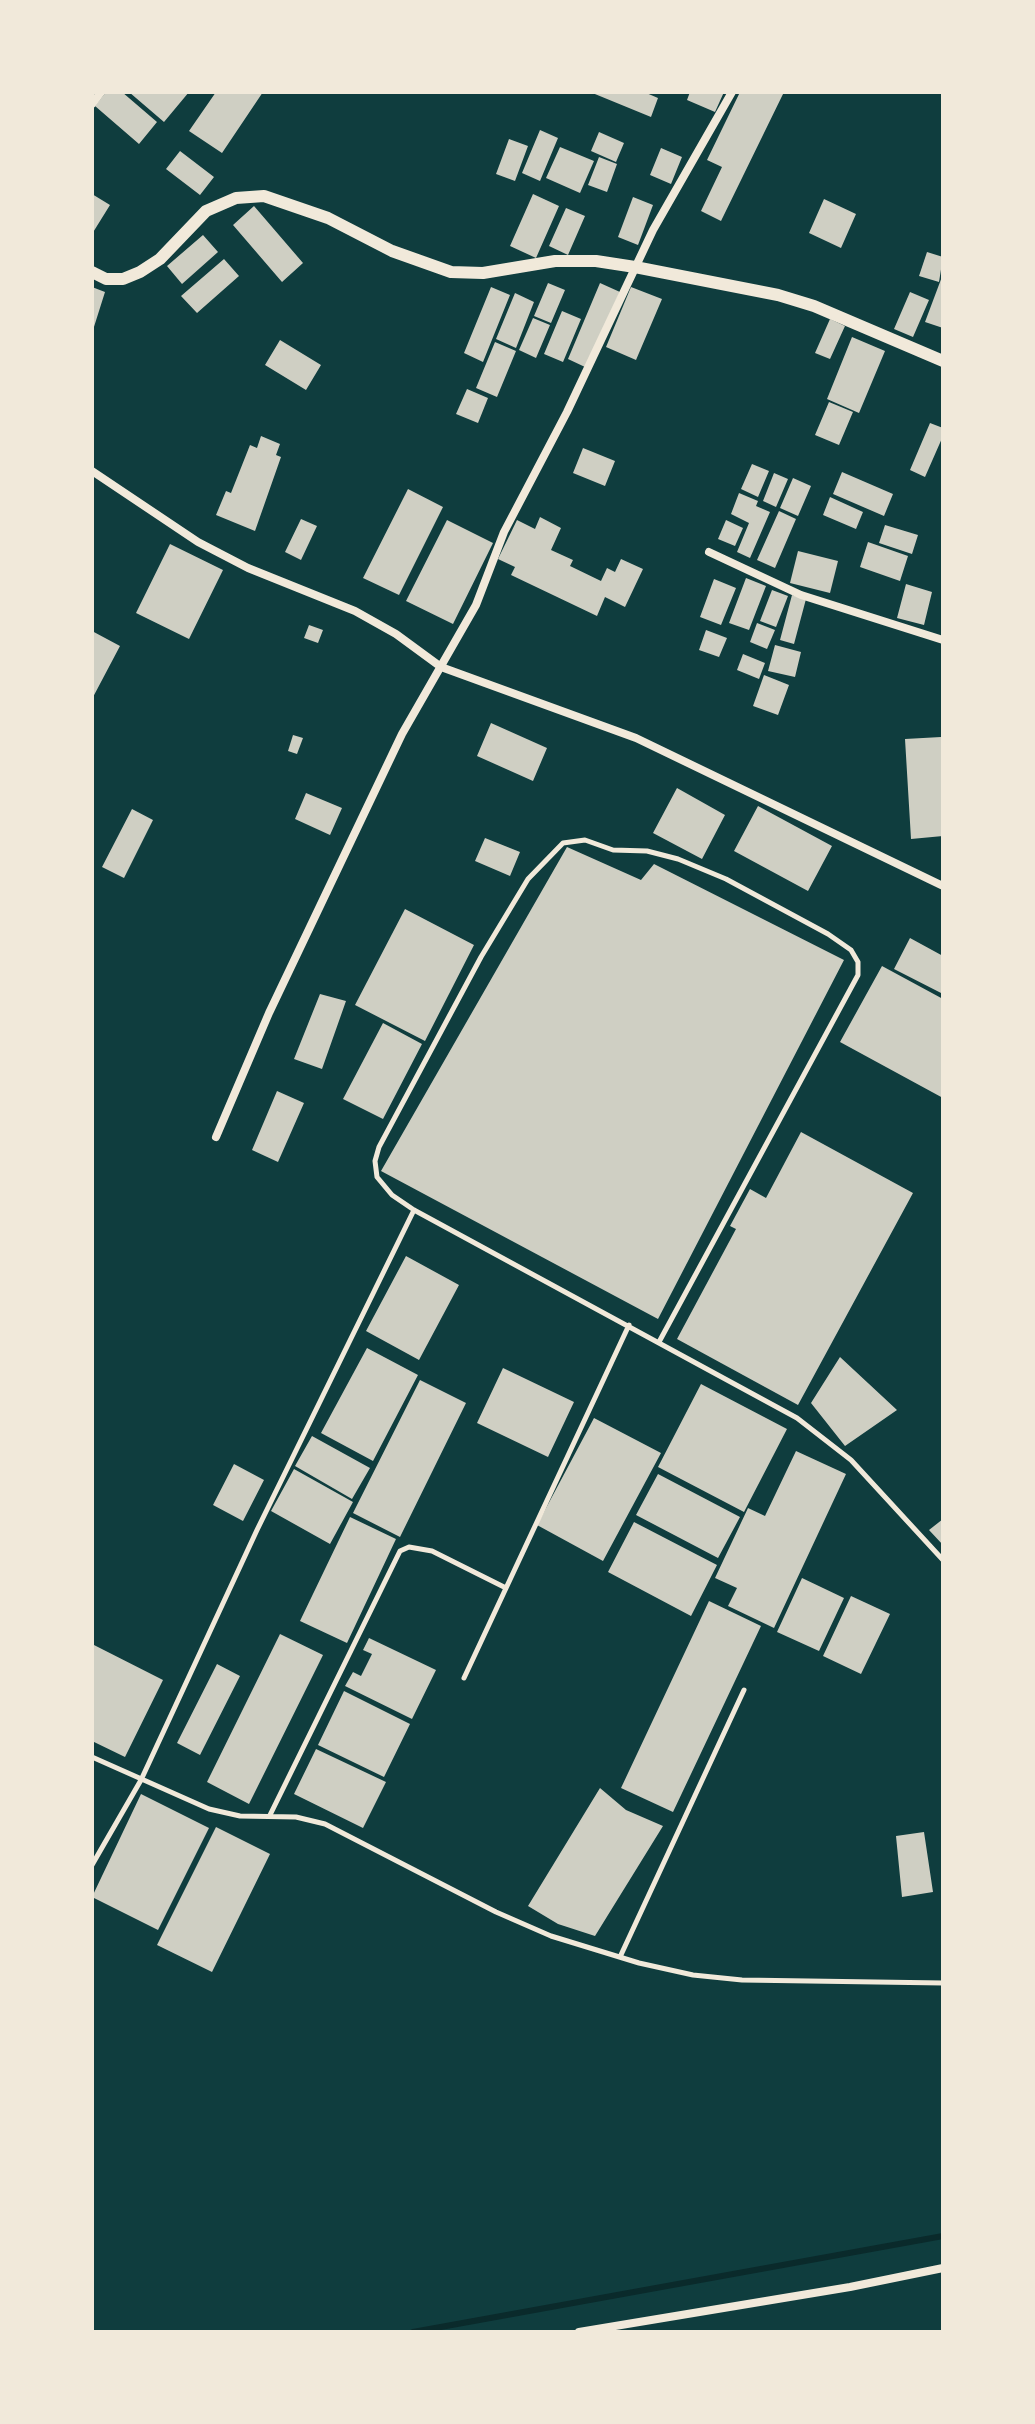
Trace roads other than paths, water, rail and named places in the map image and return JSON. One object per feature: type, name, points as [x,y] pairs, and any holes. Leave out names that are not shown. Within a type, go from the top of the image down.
[{"type":"street","points":[[92,104],[101,92]]},
{"type":"street","points":[[216,1137],[269,1013],[395,749],[476,605],[504,532],[567,412],[635,267],[732,92]]},
{"type":"street","points":[[92,272],[106,279],[123,279],[140,272],[160,259],[206,211],[236,198],[264,196],[328,218],[392,251],[451,272],[483,273],[555,261],[596,261],[635,267],[778,295],[814,306],[943,361]]},
{"type":"street","points":[[92,471],[198,542],[248,568],[355,611],[396,634],[441,667],[636,738],[943,886]]},
{"type":"street","points":[[709,552],[801,595],[943,640]]},
{"type":"street","points":[[579,2332],[850,2287],[943,2268]]},
{"type":"lane","points":[[659,1342],[858,975],[858,962],[851,950],[759,896],[678,859],[647,851],[613,850],[585,840],[563,843],[548,854],[528,879],[481,957],[379,1147],[377,1177],[392,1195],[414,1210],[797,1418],[825,1437],[943,1560]]},
{"type":"lane","points":[[92,1865],[141,1780],[257,1530],[414,1210]]},
{"type":"lane","points":[[464,1678],[629,1325]]},
{"type":"lane","points":[[270,1816],[400,1551],[409,1547],[432,1551],[506,1588]]},
{"type":"lane","points":[[620,1957],[744,1690]]},
{"type":"lane","points":[[92,1757],[209,1809],[240,1816],[270,1816],[325,1824],[496,1912],[551,1936],[620,1957],[693,1975],[742,1980],[943,1983]]},
{"type":"waterway","points":[[413,2332],[943,2236]]}]
